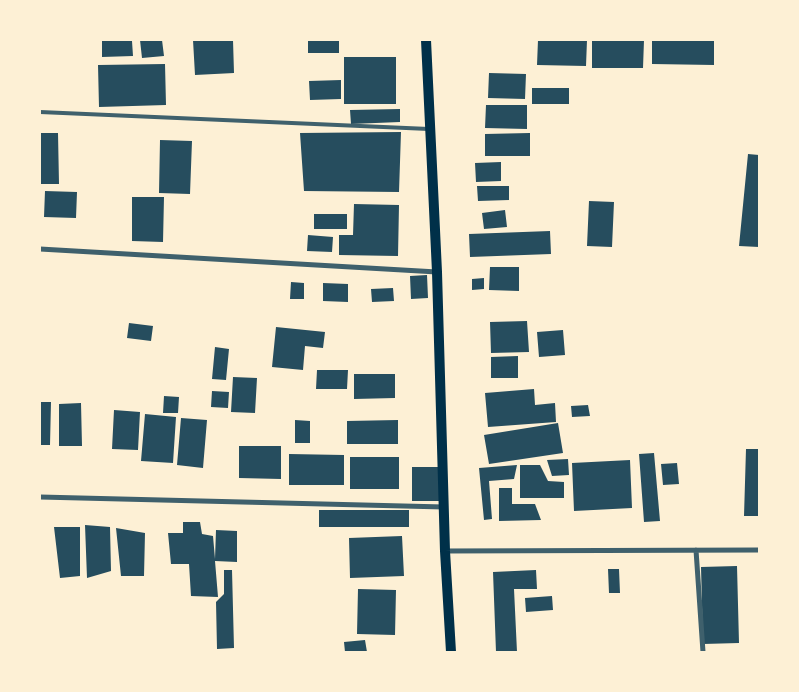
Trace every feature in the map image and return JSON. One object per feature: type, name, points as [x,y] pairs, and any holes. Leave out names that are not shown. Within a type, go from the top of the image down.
[{"type":"main road","points":[[426,40],[437,272],[445,551],[451,652]]},
{"type":"street","points":[[40,249],[437,272]]},
{"type":"street","points":[[40,497],[445,507]]},
{"type":"street","points":[[696,550],[704,652]]},
{"type":"street","points":[[445,551],[759,550]]},
{"type":"lane","points":[[40,112],[430,128]]},
{"type":"building","points":[[140,40],[162,40],[164,56],[142,58]]},
{"type":"building","points":[[193,40],[233,40],[234,73],[195,75]]},
{"type":"building","points":[[308,40],[339,40],[339,53],[308,53]]},
{"type":"building","points":[[538,40],[587,40],[586,66],[537,65]]},
{"type":"building","points":[[592,40],[644,40],[643,68],[592,68]]},
{"type":"building","points":[[652,40],[714,40],[714,65],[652,64]]},
{"type":"building","points":[[102,41],[132,41],[133,56],[102,57]]},
{"type":"building","points":[[344,57],[396,57],[396,104],[344,104]]},
{"type":"building","points":[[165,64],[166,105],[99,107],[98,65]]},
{"type":"building","points":[[489,73],[526,74],[525,99],[488,98]]},
{"type":"building","points":[[341,80],[341,99],[310,100],[309,81]]},
{"type":"building","points":[[532,88],[569,88],[569,104],[532,104]]},
{"type":"building","points":[[486,105],[527,105],[527,129],[485,128]]},
{"type":"building","points":[[400,109],[400,122],[351,124],[350,110]]},
{"type":"building","points":[[401,132],[399,192],[304,191],[300,133]]},
{"type":"building","points":[[40,133],[58,133],[59,184],[40,184]]},
{"type":"building","points":[[530,133],[530,156],[485,156],[485,134]]},
{"type":"building","points":[[160,140],[192,141],[190,194],[159,193]]},
{"type":"building","points":[[748,154],[759,155],[759,247],[739,246]]},
{"type":"building","points":[[501,162],[501,181],[476,182],[475,163]]},
{"type":"building","points":[[477,186],[509,186],[509,200],[478,201]]},
{"type":"building","points":[[45,191],[77,192],[76,218],[44,217]]},
{"type":"building","points":[[132,197],[164,197],[163,242],[132,241]]},
{"type":"building","points":[[589,201],[614,202],[612,247],[587,246]]},
{"type":"building","points":[[354,204],[399,205],[398,256],[339,255],[339,235],[353,235]]},
{"type":"building","points":[[505,210],[507,227],[484,229],[482,213]]},
{"type":"building","points":[[314,214],[347,214],[347,229],[314,229]]},
{"type":"building","points":[[550,231],[551,254],[470,257],[469,234]]},
{"type":"building","points":[[308,235],[333,237],[332,252],[307,251]]},
{"type":"building","points":[[490,267],[519,267],[519,291],[489,290]]},
{"type":"building","points":[[427,275],[428,298],[411,299],[410,276]]},
{"type":"building","points":[[484,278],[484,289],[472,290],[472,279]]},
{"type":"building","points":[[291,282],[304,283],[304,299],[290,299]]},
{"type":"building","points":[[323,283],[348,284],[348,302],[323,301]]},
{"type":"building","points":[[393,288],[394,301],[372,302],[371,289]]},
{"type":"building","points":[[527,321],[529,352],[491,353],[490,322]]},
{"type":"building","points":[[129,323],[153,326],[151,341],[127,338]]},
{"type":"building","points":[[276,327],[325,332],[323,348],[305,346],[303,370],[272,367]]},
{"type":"building","points":[[563,330],[565,355],[539,357],[537,332]]},
{"type":"building","points":[[215,347],[229,349],[226,380],[212,379]]},
{"type":"building","points":[[518,356],[518,378],[491,378],[491,357]]},
{"type":"building","points":[[317,370],[348,370],[347,389],[316,389]]},
{"type":"building","points":[[354,374],[395,374],[395,398],[354,399]]},
{"type":"building","points":[[233,377],[257,378],[255,413],[231,412]]},
{"type":"building","points":[[534,389],[535,405],[555,403],[556,422],[488,427],[485,393]]},
{"type":"building","points":[[212,391],[229,392],[228,408],[211,407]]},
{"type":"building","points":[[164,396],[179,397],[178,413],[163,413]]},
{"type":"building","points":[[40,402],[51,402],[50,445],[40,445]]},
{"type":"building","points":[[81,403],[82,446],[59,446],[59,404]]},
{"type":"building","points":[[588,405],[590,416],[572,417],[571,406]]},
{"type":"building","points":[[114,410],[140,412],[138,450],[112,449]]},
{"type":"building","points":[[145,414],[176,417],[173,463],[141,461]]},
{"type":"building","points":[[181,418],[207,420],[203,468],[177,465]]},
{"type":"building","points":[[295,420],[310,421],[310,443],[295,443]]},
{"type":"building","points":[[398,420],[398,444],[347,444],[347,421]]},
{"type":"building","points":[[558,423],[563,453],[489,464],[484,435]]},
{"type":"building","points":[[239,446],[281,446],[281,479],[239,478]]},
{"type":"building","points":[[746,449],[759,449],[759,516],[744,516]]},
{"type":"building","points":[[654,453],[660,521],[644,522],[639,454]]},
{"type":"building","points":[[289,454],[344,455],[344,485],[289,485]]},
{"type":"building","points":[[350,457],[399,457],[399,489],[350,489]]},
{"type":"building","points":[[568,459],[569,475],[552,476],[547,460]]},
{"type":"building","points":[[630,460],[632,508],[574,511],[572,463]]},
{"type":"building","points":[[677,463],[679,484],[663,485],[661,464]]},
{"type":"building","points":[[517,465],[514,479],[489,481],[492,519],[484,520],[479,468]]},
{"type":"building","points":[[520,465],[540,465],[548,481],[564,482],[564,498],[520,498]]},
{"type":"building","points":[[412,467],[439,467],[439,501],[412,501]]},
{"type":"building","points":[[499,488],[512,488],[512,504],[535,504],[541,520],[499,521]]},
{"type":"building","points":[[319,510],[409,510],[409,527],[319,527]]},
{"type":"building","points":[[183,522],[200,522],[202,534],[213,536],[215,559],[216,530],[237,531],[237,562],[215,561],[218,597],[191,596],[189,564],[171,564],[168,533],[183,533]]},
{"type":"building","points":[[85,525],[110,527],[111,571],[87,578]]},
{"type":"building","points":[[54,527],[80,527],[80,576],[60,578]]},
{"type":"building","points":[[116,528],[145,533],[144,576],[121,576]]},
{"type":"building","points":[[402,536],[404,576],[350,578],[349,538]]},
{"type":"building","points":[[737,566],[739,643],[703,644],[701,567]]},
{"type":"building","points":[[608,569],[619,569],[620,593],[609,593]]},
{"type":"building","points":[[224,570],[232,570],[234,648],[217,649],[216,602],[224,594]]},
{"type":"building","points":[[536,570],[537,589],[514,589],[517,652],[496,652],[493,572]]},
{"type":"building","points":[[358,589],[396,590],[395,635],[357,634]]},
{"type":"building","points":[[552,596],[553,610],[526,612],[525,598]]},
{"type":"building","points":[[365,640],[367,652],[345,652],[344,642]]}]
